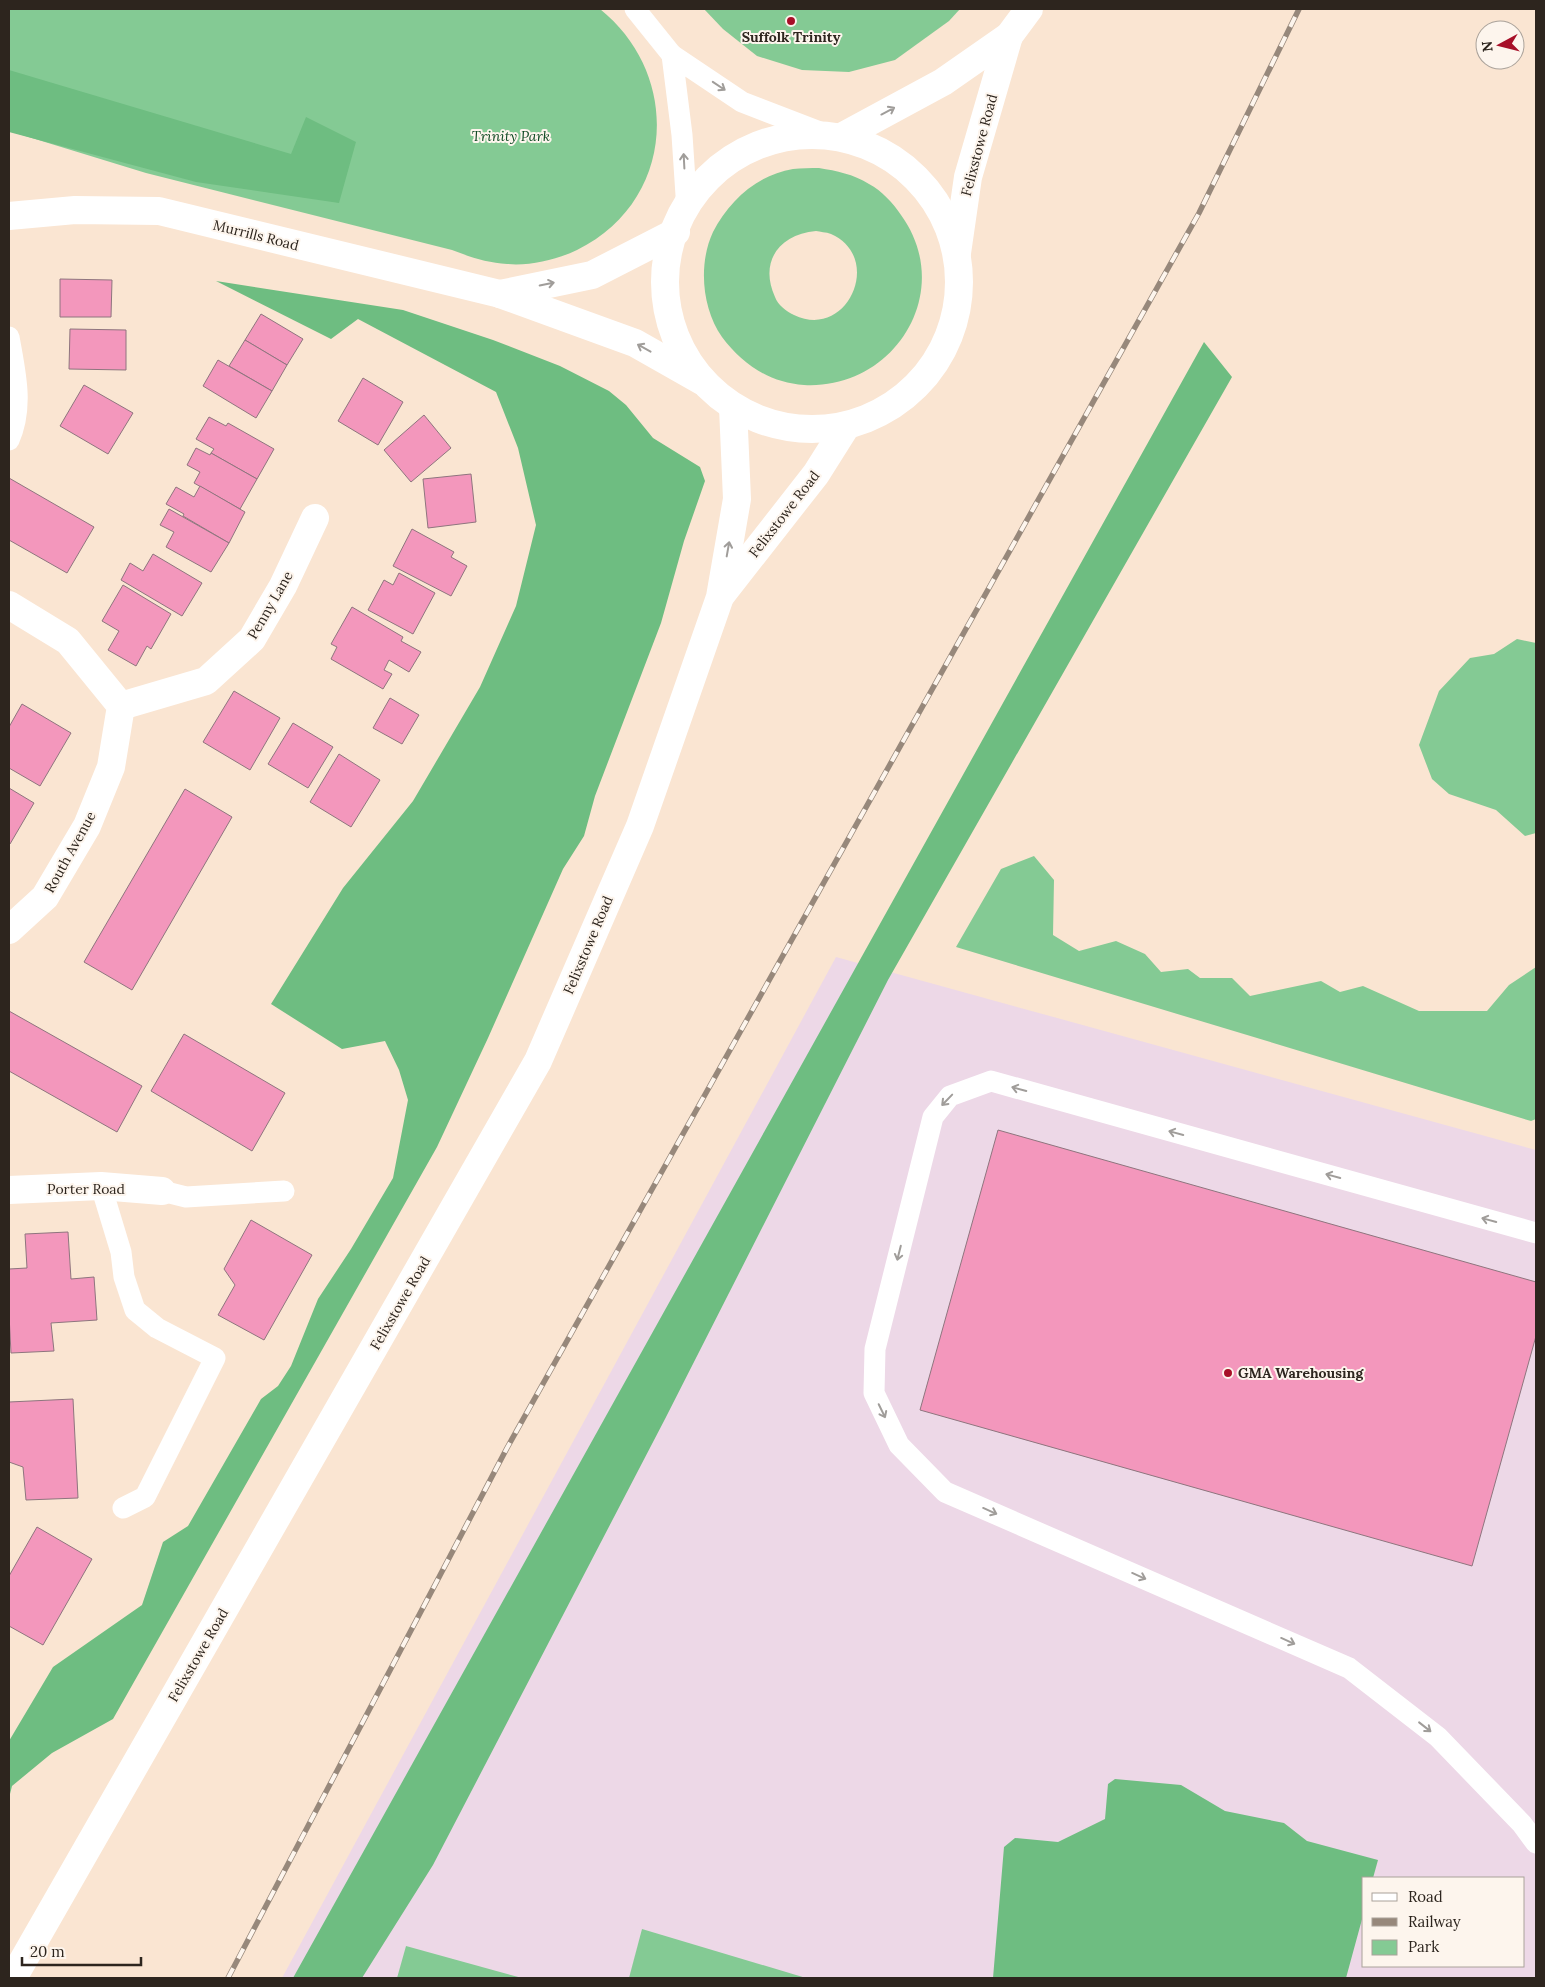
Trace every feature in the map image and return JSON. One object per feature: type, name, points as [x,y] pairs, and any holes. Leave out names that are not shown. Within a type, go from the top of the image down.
[{"type":"main road","name":"Felixstowe Road","points":[[832,134],[943,82],[1009,36],[1029,9]]},
{"type":"main road","name":"Felixstowe Road","points":[[957,256],[968,177],[1009,36]]},
{"type":"main road","points":[[832,134],[882,150],[908,173],[939,210],[957,256],[959,300],[946,346],[922,382],[886,412],[845,428],[798,430],[765,424],[733,407],[702,380],[680,352],[671,322],[668,262],[681,221],[706,179],[734,157],[778,137],[832,134]]},
{"type":"main road","name":"Murrills Road","points":[[9,216],[75,210],[159,212],[500,294],[635,343],[702,380]]},
{"type":"main road","name":"Murrills Road","points":[[500,294],[592,275],[681,221]]},
{"type":"main road","name":"Felixstowe Road","points":[[13,1978],[538,1061],[640,826],[720,597],[737,499],[733,407]]},
{"type":"main road","name":"Felixstowe Road","points":[[720,597],[816,474],[845,428]]},
{"type":"main road","name":"Penny Lane","points":[[121,706],[206,680],[252,639],[283,586],[315,518]]},
{"type":"main road","points":[[9,605],[68,641],[121,706]]},
{"type":"main road","name":"Routh Avenue","points":[[9,930],[46,897],[87,826],[111,767],[121,706]]},
{"type":"main road","name":"Porter Road","points":[[9,1190],[101,1186],[162,1191]]},
{"type":"lane","points":[[635,9],[672,55],[742,102],[832,134]]},
{"type":"lane","points":[[672,55],[682,135],[681,221]]},
{"type":"lane","points":[[9,337],[19,403],[14,429],[9,440]]},
{"type":"lane","points":[[1536,1233],[991,1082],[950,1096],[933,1117],[875,1349],[874,1393],[899,1445],[945,1492],[1349,1668],[1438,1737],[1522,1824],[1536,1843]]},
{"type":"lane","points":[[101,1186],[121,1252],[124,1277],[135,1310],[157,1328],[215,1358],[145,1497],[123,1508]]},
{"type":"lane","points":[[162,1191],[186,1197],[284,1191]]},
{"type":"shaded area","points":[[836,957],[1536,1150],[1536,1978],[282,1978]]},
{"type":"green space","name":"Trinity Park","points":[[9,9],[600,9],[627,37],[645,68],[655,102],[656,137],[649,170],[634,202],[610,229],[577,250],[560,257],[525,264],[500,263],[479,259],[452,250],[146,173],[9,131]]},
{"type":"green space","points":[[704,9],[960,9],[949,21],[895,60],[849,72],[802,70],[757,56],[723,29]]},
{"type":"green space","points":[[9,70],[291,154],[306,117],[356,142],[339,203],[196,182],[9,132]]},
{"type":"green space","points":[[819,168],[851,175],[874,187],[887,198],[901,215],[916,244],[922,274],[918,304],[907,330],[889,353],[865,371],[837,382],[804,385],[768,376],[748,364],[730,347],[715,326],[710,313],[706,300],[704,272],[705,258],[713,232],[736,200],[756,183],[780,172],[793,169]],"holes":[[[816,231],[831,234],[847,245],[855,260],[857,277],[853,293],[843,307],[830,317],[813,320],[794,315],[780,305],[776,300],[769,272],[771,262],[783,244],[803,233]]]},
{"type":"green space","points":[[216,281],[403,310],[493,340],[560,366],[609,391],[626,405],[653,438],[700,467],[705,481],[684,541],[661,623],[595,796],[584,836],[563,869],[437,1147],[113,1719],[52,1753],[12,1786],[9,1798],[9,1741],[53,1667],[142,1605],[163,1542],[188,1526],[261,1399],[278,1386],[291,1366],[318,1299],[351,1249],[393,1178],[408,1100],[399,1070],[385,1041],[342,1049],[271,1004],[343,888],[413,801],[480,687],[516,606],[536,525],[518,448],[496,392],[358,319],[331,339]]},
{"type":"green space","points":[[1204,342],[1232,377],[888,980],[665,1419],[433,1865],[362,1978],[293,1978]]},
{"type":"green space","points":[[1517,639],[1536,643],[1536,833],[1525,836],[1496,810],[1449,794],[1432,779],[1419,745],[1439,691],[1470,658],[1494,654]]},
{"type":"green space","points":[[1034,856],[1054,880],[1053,935],[1079,951],[1116,941],[1145,954],[1161,972],[1188,969],[1200,978],[1232,978],[1250,996],[1321,981],[1340,992],[1363,986],[1419,1011],[1487,1011],[1509,985],[1536,967],[1536,1119],[1531,1121],[956,947],[1001,869]]},
{"type":"green space","points":[[1115,1779],[1181,1785],[1225,1811],[1284,1823],[1307,1841],[1378,1860],[1373,1877],[1362,1877],[1362,1919],[1346,1978],[993,1978],[1004,1847],[1015,1838],[1058,1842],[1105,1819],[1108,1784]]},
{"type":"green space","points":[[642,1929],[806,1978],[629,1978]]},
{"type":"green space","points":[[406,1946],[522,1978],[397,1978]]},
{"type":"building","points":[[60,279],[112,280],[111,317],[60,317]]},
{"type":"building","points":[[261,314],[303,339],[287,365],[245,340]]},
{"type":"building","points":[[70,329],[126,330],[126,370],[69,369]]},
{"type":"building","points":[[245,340],[287,365],[272,391],[229,366]]},
{"type":"building","points":[[218,360],[272,391],[256,418],[203,386]]},
{"type":"building","points":[[363,378],[403,402],[378,445],[338,421]]},
{"type":"building","points":[[84,385],[133,413],[108,454],[60,426]]},
{"type":"building","points":[[424,415],[451,448],[411,482],[384,450]]},
{"type":"building","points":[[209,417],[226,426],[228,423],[274,449],[257,479],[211,453],[214,449],[196,439]]},
{"type":"building","points":[[196,448],[210,455],[211,453],[257,479],[240,509],[194,483],[200,472],[187,465]]},
{"type":"building","points":[[471,474],[476,522],[428,528],[423,479]]},
{"type":"building","points":[[9,478],[94,527],[67,573],[9,540]]},
{"type":"building","points":[[200,486],[245,512],[229,543],[166,504],[176,487],[194,497]]},
{"type":"building","points":[[169,509],[229,543],[211,572],[166,547],[174,532],[160,525]]},
{"type":"building","points":[[412,529],[454,552],[451,557],[467,566],[451,596],[393,566]]},
{"type":"building","points":[[153,554],[202,583],[182,616],[121,580],[130,563],[143,571]]},
{"type":"building","points":[[399,573],[435,593],[413,634],[368,610],[384,580],[393,585]]},
{"type":"building","points":[[123,585],[171,614],[151,649],[147,646],[136,666],[108,650],[119,631],[102,621]]},
{"type":"building","points":[[352,607],[403,637],[401,641],[421,652],[409,672],[389,660],[384,670],[392,674],[383,689],[331,659],[337,647],[331,644]]},
{"type":"building","points":[[234,691],[280,718],[250,770],[203,742]]},
{"type":"building","points":[[390,698],[419,715],[402,744],[373,728]]},
{"type":"building","points":[[22,704],[71,733],[40,786],[9,768],[9,727]]},
{"type":"building","points":[[293,723],[333,747],[308,788],[268,764]]},
{"type":"building","points":[[339,754],[380,780],[351,827],[310,802]]},
{"type":"building","points":[[9,788],[34,803],[10,844],[9,843]]},
{"type":"building","points":[[185,789],[232,817],[132,990],[84,962]]},
{"type":"building","points":[[9,1011],[142,1086],[117,1132],[9,1071]]},
{"type":"building","points":[[184,1034],[285,1093],[252,1151],[151,1091]]},
{"type":"building","name":"GMA Warehousing","points":[[998,1130],[1536,1282],[1536,1336],[1472,1566],[920,1410]]},
{"type":"building","points":[[251,1220],[312,1255],[264,1340],[218,1315],[235,1285],[224,1269]]},
{"type":"building","points":[[68,1232],[71,1279],[94,1277],[97,1320],[51,1323],[54,1351],[11,1353],[9,1269],[27,1268],[25,1234]]},
{"type":"building","points":[[73,1399],[78,1498],[26,1500],[23,1467],[9,1462],[9,1402]]},
{"type":"building","points":[[37,1527],[92,1559],[43,1645],[9,1626],[9,1576]]},
{"type":"railway","points":[[228,1978],[507,1448],[1199,213],[1299,9]]},
{"type":"place","name":"Suffolk Trinity","points":[[791,21]]},
{"type":"place","name":"GMA Warehousing","points":[[1228,1373]]}]
